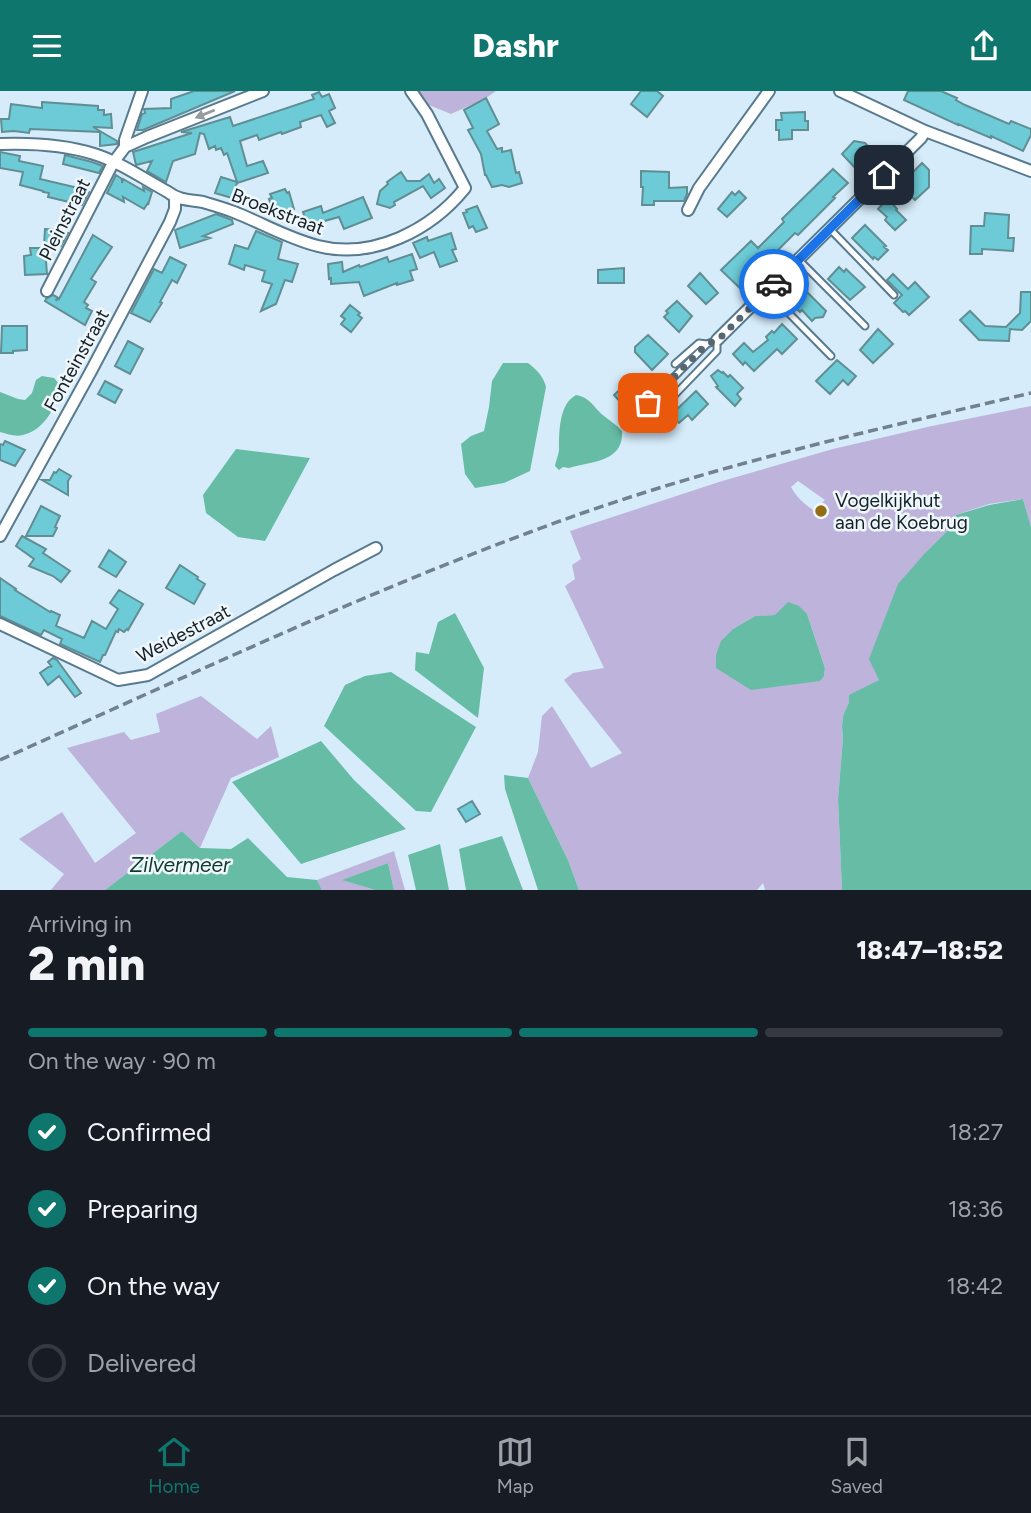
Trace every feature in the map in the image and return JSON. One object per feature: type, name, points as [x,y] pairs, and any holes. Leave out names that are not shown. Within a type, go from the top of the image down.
[{"type":"street","points":[[142,91],[125,147],[263,91]]},
{"type":"street","name":"Broekstraat","points":[[0,144],[28,143],[92,153],[175,198],[234,212],[311,244],[348,250],[387,244],[419,227],[452,204],[465,188],[427,114],[411,91]]},
{"type":"street","points":[[688,210],[699,188],[769,91]]},
{"type":"street","points":[[845,92],[925,131],[1031,171]]},
{"type":"street","points":[[712,342],[799,260],[925,131]]},
{"type":"street","name":"Pleinstraat","points":[[47,291],[113,163],[125,147]]},
{"type":"street","name":"Fonteinstraat","points":[[0,536],[170,222],[175,209],[175,198]]},
{"type":"street","name":"Weidestraat","points":[[0,624],[118,680],[148,675],[376,548]]},
{"type":"lane","points":[[830,229],[894,295]]},
{"type":"lane","points":[[799,260],[865,326]]},
{"type":"lane","points":[[767,291],[831,356]]},
{"type":"lane","points":[[675,364],[699,343],[712,342]]},
{"type":"lane","points":[[648,403],[712,342]]},
{"type":"lane","points":[[665,405],[717,351],[712,342]]},
{"type":"shaded area","points":[[414,91],[496,91],[451,114],[419,101]]},
{"type":"shaded area","points":[[1031,406],[1031,527],[1023,499],[989,504],[956,515],[952,526],[927,551],[879,680],[849,702],[843,716],[838,799],[842,890],[765,890],[763,883],[757,890],[579,890],[568,860],[528,778],[538,752],[542,716],[552,706],[591,768],[622,753],[564,680],[573,673],[604,668],[565,586],[575,579],[572,565],[581,559],[570,531],[719,482],[833,449]],"holes":[[[798,481],[825,500],[821,504],[826,507],[822,515],[804,503],[791,487]],[[807,614],[825,668],[824,676],[733,629],[755,616]]]},
{"type":"shaded area","points":[[201,696],[257,739],[271,726],[279,757],[231,778],[200,848],[182,831],[105,890],[51,890],[64,874],[19,839],[62,812],[95,863],[136,833],[67,748],[124,732],[131,740],[160,732],[156,714]]},
{"type":"shaded area","points":[[394,851],[405,890],[394,890],[388,863],[343,880],[375,890],[322,890],[317,880]]},
{"type":"water","points":[[503,363],[528,363],[539,373],[546,387],[530,471],[504,483],[475,488],[465,474],[461,444],[484,431],[492,381]]},
{"type":"water","points":[[42,376],[54,378],[61,386],[49,416],[38,428],[23,435],[0,432],[0,392],[25,400],[32,393],[36,380]]},
{"type":"water","points":[[576,395],[588,400],[622,431],[621,441],[618,449],[605,458],[559,470],[555,466],[561,419],[566,405]]},
{"type":"water","points":[[236,449],[310,458],[265,541],[238,537],[206,513],[203,495]]},
{"type":"water","points":[[1023,499],[1031,527],[1031,890],[842,890],[838,799],[843,716],[849,695],[879,680],[869,659],[898,584],[952,526],[956,515]]},
{"type":"water","points":[[788,602],[799,606],[807,614],[825,668],[820,681],[751,690],[716,668],[716,655],[721,641],[733,629],[755,616],[775,615]]},
{"type":"water","points":[[455,613],[484,668],[478,718],[415,670],[416,652],[429,654],[438,622]]},
{"type":"water","points":[[391,672],[476,727],[431,812],[416,811],[324,726],[345,685],[365,676]]},
{"type":"water","points":[[321,741],[354,780],[406,829],[301,864],[232,782]]},
{"type":"water","points":[[504,775],[528,778],[568,860],[579,890],[538,890],[505,789]]},
{"type":"water","name":"Zilvermeer","points":[[182,831],[200,848],[231,849],[248,838],[287,877],[317,880],[322,890],[105,890]]},
{"type":"water","points":[[502,836],[523,890],[466,890],[459,849]]},
{"type":"water","points":[[440,844],[449,890],[416,890],[408,855]]},
{"type":"water","points":[[388,863],[394,890],[375,890],[342,880]]},
{"type":"building","points":[[194,91],[235,91],[143,130],[137,130],[142,114],[145,113],[144,109],[171,108],[171,99]]},
{"type":"building","points":[[641,91],[657,91],[663,96],[647,117],[631,104]]},
{"type":"building","points":[[908,91],[941,91],[965,105],[1009,124],[1011,121],[1031,129],[1031,135],[1023,151],[904,100]]},
{"type":"building","points":[[319,92],[322,97],[329,94],[335,108],[329,111],[335,123],[327,127],[321,115],[300,122],[301,127],[282,134],[281,132],[259,140],[257,135],[240,141],[247,166],[263,161],[268,173],[237,183],[232,198],[215,193],[221,177],[237,182],[227,153],[224,155],[221,148],[216,150],[215,146],[209,149],[204,134],[200,133],[195,154],[173,161],[166,182],[147,171],[152,161],[136,165],[133,152],[192,133],[181,132],[230,117],[233,126],[314,99],[312,95]]},
{"type":"building","points":[[486,98],[499,124],[487,131],[497,149],[502,148],[502,152],[511,150],[516,173],[519,172],[522,183],[509,187],[492,187],[485,175],[481,154],[468,130],[473,128],[464,110]]},
{"type":"building","points":[[42,102],[98,106],[98,110],[104,110],[104,115],[111,114],[112,128],[93,127],[117,141],[117,144],[100,146],[100,132],[30,129],[29,133],[2,132],[1,119],[9,119],[11,104],[42,108]]},
{"type":"building","points":[[805,112],[808,130],[792,130],[792,139],[779,140],[776,120],[782,120],[781,113]]},
{"type":"building","points":[[854,141],[865,143],[877,155],[859,172],[842,154]]},
{"type":"building","points":[[0,152],[20,156],[19,161],[43,166],[40,179],[87,190],[89,192],[82,205],[48,197],[49,193],[20,185],[23,172],[0,168]]},
{"type":"building","points":[[65,155],[103,166],[99,173],[63,164]]},
{"type":"building","points":[[922,163],[929,170],[929,187],[915,200],[902,187]]},
{"type":"building","points":[[833,169],[848,183],[798,235],[795,233],[764,264],[758,257],[742,273],[750,282],[742,290],[721,270],[751,241],[758,248],[784,222],[782,219]]},
{"type":"building","points":[[641,171],[669,172],[669,188],[687,187],[684,201],[654,201],[654,205],[642,205]]},
{"type":"building","points":[[401,172],[407,181],[420,181],[429,174],[434,183],[439,179],[445,188],[431,198],[423,186],[394,202],[395,205],[390,208],[377,204],[380,191]]},
{"type":"building","points":[[116,175],[122,179],[122,183],[123,179],[144,191],[143,187],[152,192],[144,209],[123,197],[124,202],[107,193]]},
{"type":"building","points":[[285,189],[289,192],[294,209],[274,215],[270,194]]},
{"type":"building","points":[[739,191],[746,198],[727,217],[718,209],[732,192],[735,195]]},
{"type":"building","points":[[363,197],[372,218],[344,229],[339,217],[321,222],[323,227],[309,231],[303,212],[321,206],[323,213]]},
{"type":"building","points":[[888,198],[906,220],[895,230],[878,209]]},
{"type":"building","points":[[477,206],[487,228],[476,232],[473,226],[469,228],[463,213]]},
{"type":"building","points":[[985,213],[1009,215],[1008,238],[1014,238],[1013,251],[982,249],[982,254],[970,254],[971,226],[984,226]]},
{"type":"building","points":[[216,214],[232,220],[233,224],[203,236],[210,238],[180,248],[175,230]]},
{"type":"building","points":[[865,225],[888,250],[878,260],[874,257],[873,259],[852,238]]},
{"type":"building","points":[[45,229],[68,233],[61,246],[44,246]]},
{"type":"building","points":[[256,231],[282,242],[278,259],[298,264],[292,282],[285,280],[276,304],[261,311],[272,284],[262,281],[265,271],[245,265],[244,270],[229,264],[235,245],[248,249]]},
{"type":"building","points":[[451,233],[456,249],[452,250],[457,261],[440,267],[434,252],[420,258],[413,243],[427,237],[428,241]]},
{"type":"building","points":[[93,235],[112,247],[91,279],[96,282],[84,302],[88,305],[86,308],[92,311],[85,325],[45,301],[53,295],[57,297],[56,301],[59,299]]},
{"type":"building","points":[[30,248],[45,248],[47,274],[25,275],[24,256],[31,255]]},
{"type":"building","points":[[412,254],[417,269],[410,271],[413,280],[397,283],[364,296],[359,282],[331,284],[331,278],[329,279],[328,264],[342,262],[343,272],[387,257],[389,262]]},
{"type":"building","points":[[170,257],[186,265],[177,283],[172,280],[150,322],[131,313],[154,269],[162,273]]},
{"type":"building","points":[[839,267],[844,272],[846,269],[865,287],[850,300],[828,279]]},
{"type":"building","points":[[624,268],[624,283],[598,283],[598,270]]},
{"type":"building","points":[[700,273],[718,293],[706,304],[688,286]]},
{"type":"building","points":[[893,274],[908,289],[915,282],[929,297],[909,315],[894,303],[902,295],[887,280]]},
{"type":"building","points":[[806,291],[826,311],[823,317],[812,321],[793,305]]},
{"type":"building","points":[[1021,292],[1031,292],[1031,321],[1022,330],[1010,329],[1009,341],[979,340],[960,320],[970,311],[985,326],[1006,327],[1020,313]]},
{"type":"building","points":[[677,301],[692,316],[679,332],[664,317],[668,313],[666,311]]},
{"type":"building","points":[[350,305],[362,318],[351,332],[341,324],[345,319],[341,316]]},
{"type":"building","points":[[782,324],[797,339],[782,354],[777,349],[754,371],[745,362],[743,365],[733,354],[744,343],[753,352]]},
{"type":"building","points":[[2,326],[27,326],[27,350],[1,353]]},
{"type":"building","points":[[878,329],[893,344],[873,363],[860,350]]},
{"type":"building","points":[[648,335],[668,354],[652,370],[635,352],[635,347]]},
{"type":"building","points":[[128,341],[143,349],[130,374],[115,366]]},
{"type":"building","points":[[837,360],[856,376],[848,385],[843,380],[830,394],[816,381]]},
{"type":"building","points":[[718,370],[728,377],[730,375],[743,388],[737,394],[741,399],[735,406],[716,387],[718,386],[711,376]]},
{"type":"building","points":[[105,381],[122,390],[115,403],[98,394]]},
{"type":"building","points":[[629,381],[641,394],[626,408],[614,395]]},
{"type":"building","points":[[696,391],[708,404],[692,420],[688,415],[679,423],[671,415]]},
{"type":"building","points":[[5,441],[25,450],[15,466],[0,460],[0,444],[3,445]]},
{"type":"building","points":[[59,469],[71,476],[68,481],[68,495],[42,480],[50,480]]},
{"type":"building","points":[[41,506],[60,516],[53,536],[26,536]]},
{"type":"building","points":[[22,536],[46,549],[43,553],[70,571],[61,582],[29,566],[34,559],[16,546]]},
{"type":"building","points":[[109,550],[126,562],[116,577],[99,567]]},
{"type":"building","points":[[180,565],[205,584],[194,604],[166,588]]},
{"type":"building","points":[[0,578],[50,612],[60,615],[56,626],[84,638],[92,621],[106,629],[118,609],[110,603],[119,590],[143,604],[128,630],[116,631],[100,662],[60,644],[62,639],[44,630],[41,635],[0,616]]},
{"type":"building","points":[[53,658],[81,693],[75,697],[59,676],[48,685],[40,673],[52,667],[48,662]]},
{"type":"building","points":[[472,801],[480,814],[466,822],[458,809]]},
{"type":"railway","points":[[0,760],[350,604],[563,520],[736,465],[1031,393]]},
{"type":"way so far","points":[[648,403],[707,344],[718,340],[774,284]]},
{"type":"place","name":"Vogelkijkhut aan de Koebrug","points":[[821,511]]},
{"type":"route","points":[[774,284],[884,175]]}]
